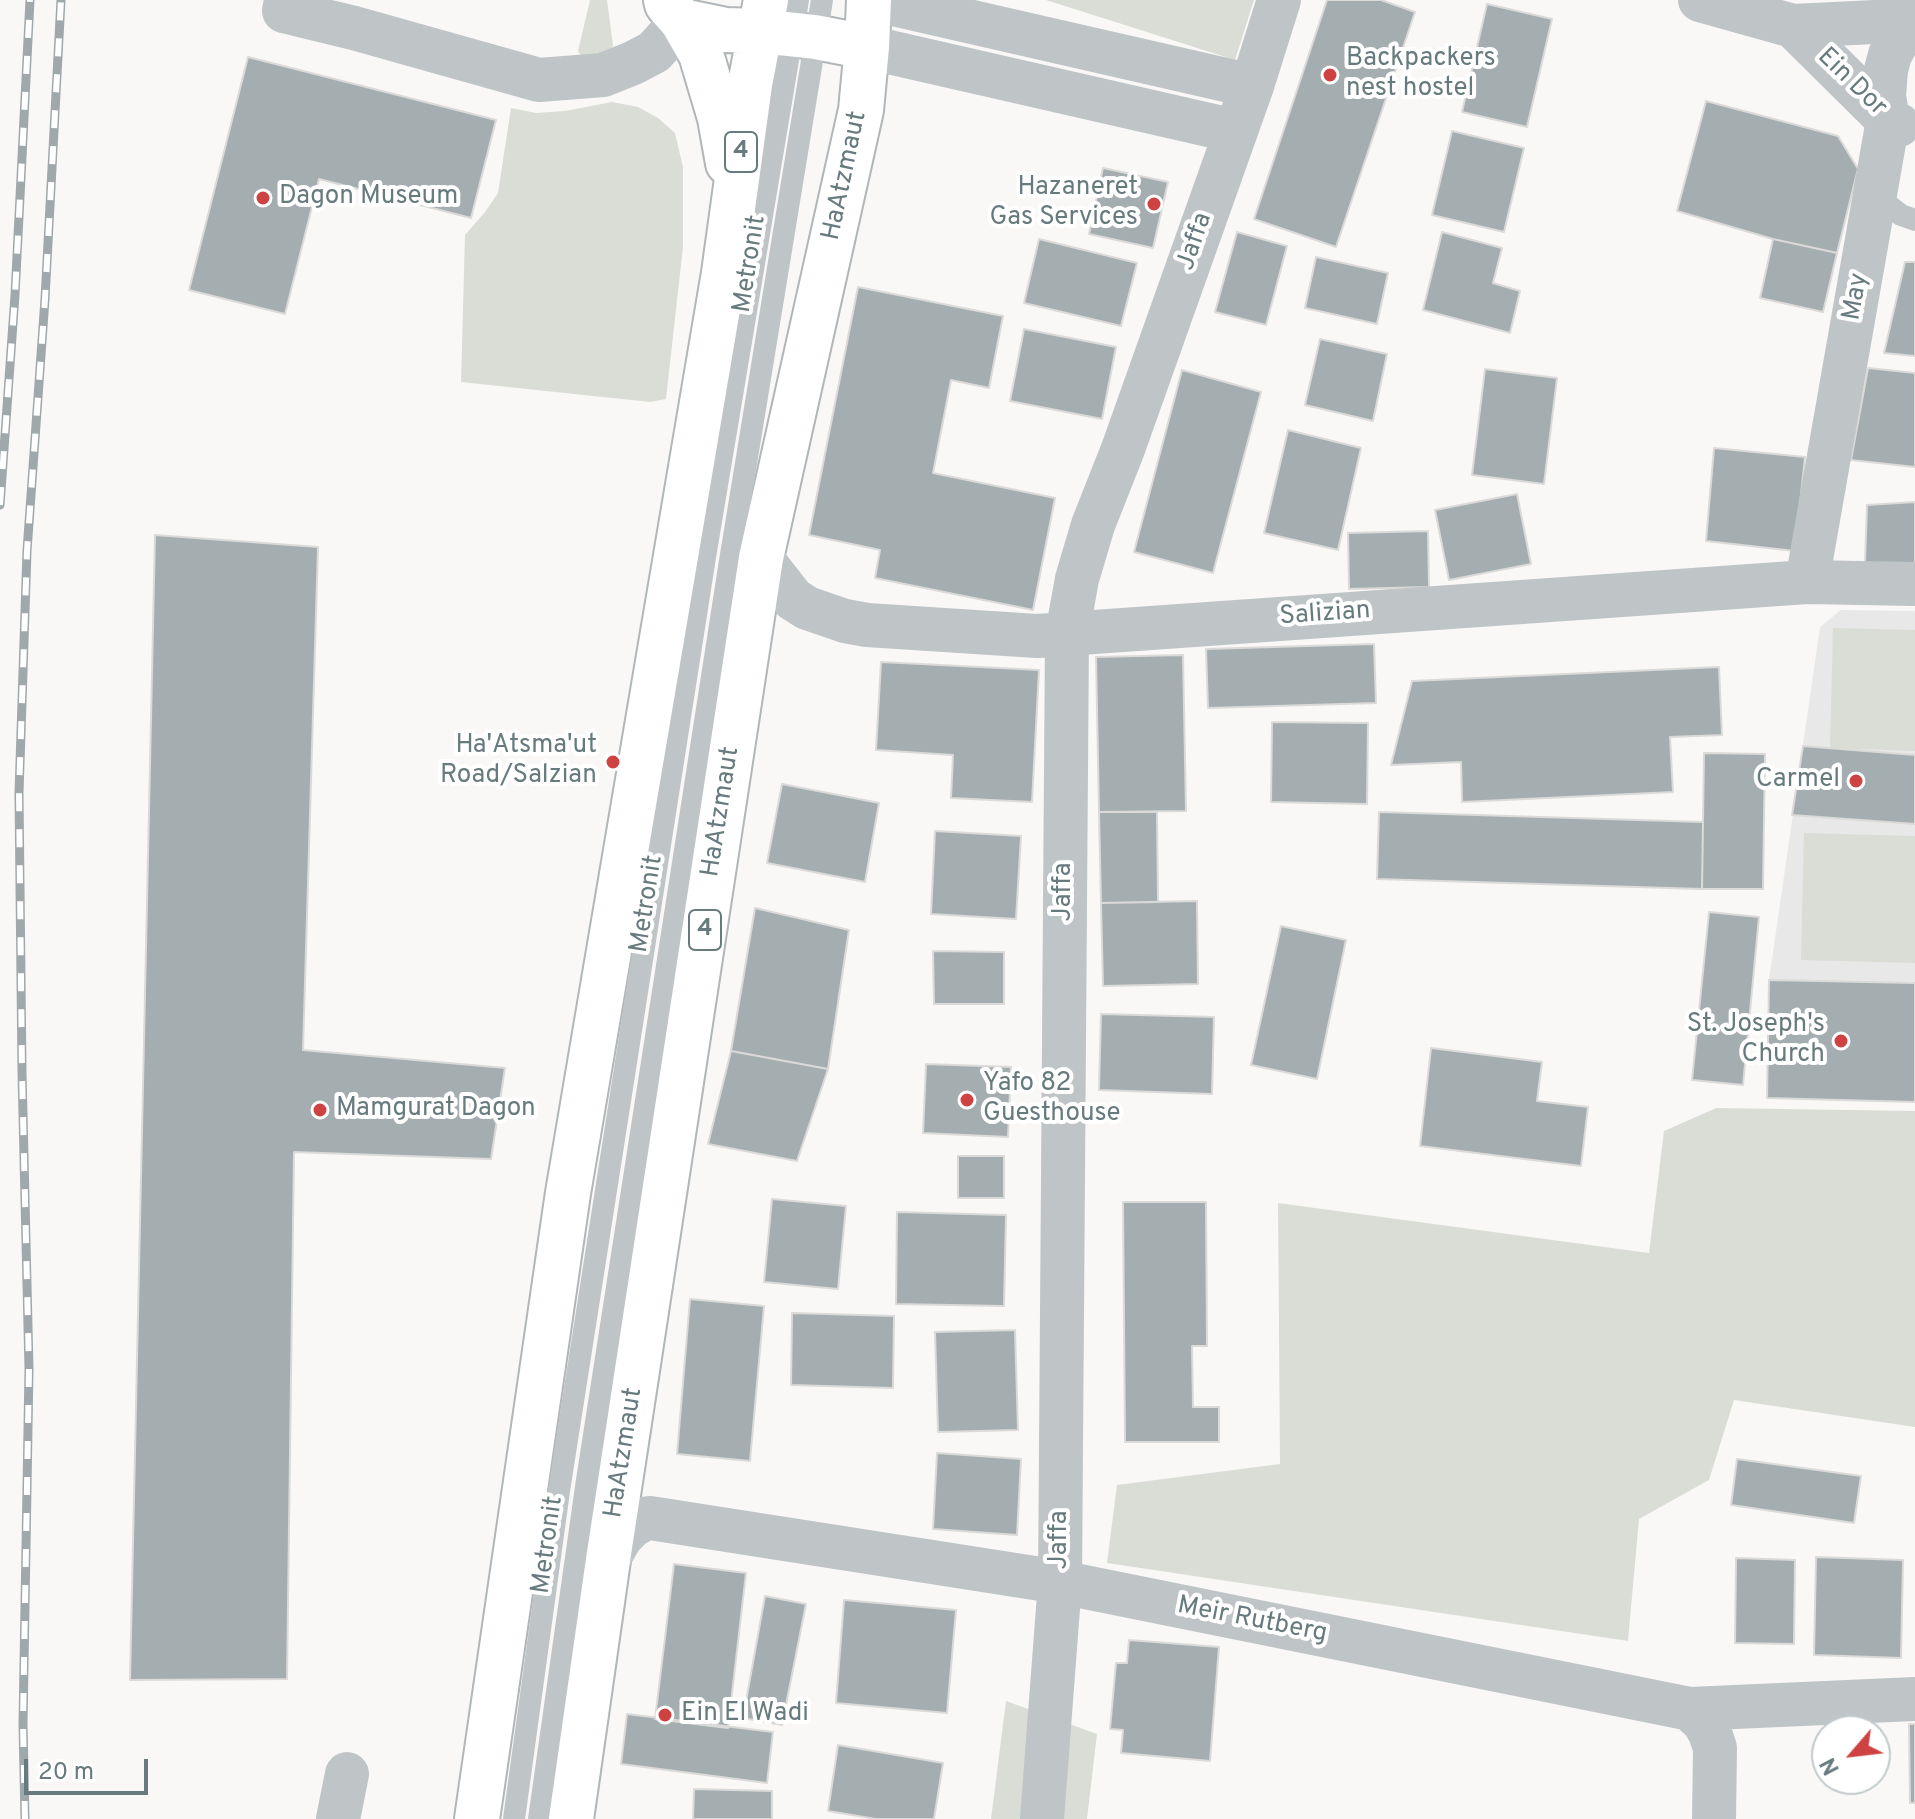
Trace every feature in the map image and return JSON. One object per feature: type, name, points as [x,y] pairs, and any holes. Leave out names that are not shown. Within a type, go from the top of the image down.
[{"type":"highway","name":"HaAtzmaut","points":[[571,1819],[761,558],[861,110],[869,0]]},
{"type":"highway","points":[[674,11],[726,30],[792,15],[867,47]]},
{"type":"highway","points":[[674,11],[701,54],[720,118],[728,160],[724,273]]},
{"type":"highway","name":"4","points":[[477,1819],[568,1193],[724,273],[792,15]]},
{"type":"street","points":[[286,0],[284,11],[539,80],[603,75],[633,63],[654,52],[674,11]]},
{"type":"street","points":[[876,0],[1252,86]]},
{"type":"street","name":"Jaffa","points":[[1042,1819],[1060,1582],[1067,634],[1077,579],[1093,525],[1252,86],[1279,0]]},
{"type":"street","name":"Ein Dor","points":[[1700,0],[1797,13],[1915,21]]},
{"type":"street","name":"Ein Dor","points":[[1797,13],[1902,126]]},
{"type":"street","name":"May","points":[[1807,582],[1875,195],[1902,126],[1884,96],[1886,70],[1902,32],[1915,21]]},
{"type":"street","points":[[867,47],[1235,131]]},
{"type":"street","name":"Salizian","points":[[761,558],[793,599],[807,608],[845,621],[1037,636],[1807,582],[1915,584]]},
{"type":"street","name":"Meir Rutberg","points":[[608,1560],[621,1537],[632,1526],[650,1518],[1060,1582],[1690,1709],[1915,1699]]},
{"type":"street","points":[[1690,1709],[1703,1721],[1715,1748],[1714,1819]]},
{"type":"street","points":[[338,1819],[347,1774]]},
{"type":"lane","name":"Metronit","points":[[514,1819],[568,1428],[792,15]]},
{"type":"lane","name":"Metronit","points":[[539,1819],[589,1464],[730,561],[807,99],[792,15]]},
{"type":"lane","points":[[1875,195],[1901,215],[1915,220]]},
{"type":"shaded area","points":[[590,0],[607,0],[613,45],[608,58],[585,61],[578,51]]},
{"type":"shaded area","points":[[1046,0],[1254,0],[1235,60]]},
{"type":"shaded area","points":[[612,102],[638,107],[658,118],[675,133],[683,167],[683,247],[666,399],[650,402],[461,382],[465,235],[498,193],[511,108],[536,113]]},
{"type":"shaded area","name":"Carmel","points":[[1841,610],[1915,611],[1915,983],[1769,980],[1820,627]]},
{"type":"shaded area","points":[[1833,628],[1915,630],[1915,751],[1830,748]]},
{"type":"shaded area","points":[[1804,833],[1915,836],[1915,963],[1801,960]]},
{"type":"shaded area","points":[[1716,1108],[1915,1111],[1915,1427],[1734,1400],[1709,1480],[1639,1519],[1628,1641],[1107,1563],[1117,1485],[1280,1464],[1278,1203],[1649,1253],[1664,1131]]},
{"type":"shaded area","points":[[1006,1701],[1097,1734],[1087,1819],[991,1819]]},
{"type":"building","points":[[1327,0],[1381,0],[1415,12],[1336,247],[1254,219]]},
{"type":"building","points":[[1487,4],[1552,19],[1527,127],[1462,112]]},
{"type":"building","name":"Dagon Museum","points":[[248,57],[496,120],[471,218],[319,179],[285,314],[189,290]]},
{"type":"building","points":[[1706,101],[1838,136],[1858,169],[1837,253],[1773,239],[1677,211]]},
{"type":"building","points":[[1452,131],[1524,148],[1504,232],[1432,215]]},
{"type":"building","points":[[1103,168],[1168,182],[1153,248],[1089,234]]},
{"type":"building","points":[[1237,232],[1287,246],[1266,325],[1215,312]]},
{"type":"building","points":[[1442,232],[1502,248],[1493,283],[1520,291],[1510,333],[1423,310]]},
{"type":"building","points":[[1039,239],[1137,263],[1121,326],[1024,303]]},
{"type":"building","points":[[1773,239],[1837,253],[1823,312],[1760,298]]},
{"type":"building","points":[[1316,257],[1388,273],[1377,324],[1305,308]]},
{"type":"building","points":[[1905,262],[1915,262],[1915,356],[1884,353]]},
{"type":"building","points":[[858,287],[1003,316],[989,388],[951,380],[933,473],[1055,498],[1033,610],[875,578],[880,550],[809,535]]},
{"type":"building","points":[[1024,329],[1116,347],[1102,419],[1010,401]]},
{"type":"building","points":[[1320,339],[1387,354],[1373,421],[1305,405]]},
{"type":"building","points":[[1868,368],[1915,373],[1915,467],[1851,460]]},
{"type":"building","points":[[1485,369],[1557,378],[1544,484],[1472,475]]},
{"type":"building","points":[[1182,370],[1261,392],[1213,573],[1134,552]]},
{"type":"building","points":[[1288,430],[1361,448],[1338,550],[1264,533]]},
{"type":"building","points":[[1714,448],[1805,457],[1795,551],[1706,541]]},
{"type":"building","points":[[1517,494],[1531,564],[1449,580],[1435,510]]},
{"type":"building","points":[[1915,502],[1915,564],[1865,563],[1867,505]]},
{"type":"building","points":[[1428,531],[1429,587],[1349,589],[1348,533]]},
{"type":"building","name":"Mamgurat Dagon","points":[[155,535],[318,547],[303,1050],[505,1068],[491,1159],[294,1152],[287,1679],[130,1680]]},
{"type":"building","points":[[1374,644],[1376,703],[1208,708],[1206,649]]},
{"type":"building","points":[[1183,655],[1186,811],[1099,812],[1096,657]]},
{"type":"building","points":[[881,662],[1039,670],[1032,802],[951,798],[953,755],[876,750]]},
{"type":"building","points":[[1719,667],[1722,735],[1670,737],[1673,792],[1462,802],[1461,762],[1391,765],[1412,681]]},
{"type":"building","points":[[1272,722],[1368,723],[1367,804],[1271,802]]},
{"type":"building","points":[[1803,746],[1915,755],[1915,824],[1792,815]]},
{"type":"building","points":[[1704,753],[1765,754],[1763,889],[1702,889]]},
{"type":"building","points":[[782,784],[879,803],[865,882],[767,863]]},
{"type":"building","points":[[1099,812],[1157,812],[1158,902],[1101,903]]},
{"type":"building","points":[[1379,812],[1703,822],[1702,889],[1377,879]]},
{"type":"building","points":[[935,831],[1021,836],[1016,919],[931,914]]},
{"type":"building","points":[[1197,901],[1198,984],[1103,986],[1101,903]]},
{"type":"building","points":[[755,908],[849,930],[828,1069],[731,1051]]},
{"type":"building","points":[[1709,912],[1759,917],[1743,1085],[1692,1080]]},
{"type":"building","points":[[1281,926],[1346,940],[1317,1079],[1251,1065]]},
{"type":"building","points":[[933,951],[1004,952],[1004,1004],[934,1004]]},
{"type":"building","name":"St. Joseph's Church","points":[[1769,980],[1915,983],[1915,1102],[1767,1098]]},
{"type":"building","points":[[1101,1014],[1214,1017],[1212,1094],[1099,1090]]},
{"type":"building","points":[[1431,1048],[1542,1062],[1537,1101],[1588,1107],[1581,1166],[1420,1146]]},
{"type":"building","points":[[731,1051],[828,1069],[797,1161],[708,1144]]},
{"type":"building","name":"Yafo 82 Guesthouse","points":[[926,1064],[1011,1067],[1008,1137],[923,1133]]},
{"type":"building","points":[[958,1156],[1004,1156],[1004,1198],[958,1198]]},
{"type":"building","points":[[772,1199],[846,1206],[838,1289],[764,1282]]},
{"type":"building","points":[[1123,1202],[1206,1202],[1207,1346],[1192,1346],[1193,1407],[1219,1407],[1219,1442],[1125,1442]]},
{"type":"building","points":[[897,1212],[1006,1215],[1004,1306],[896,1304]]},
{"type":"building","points":[[690,1299],[764,1306],[750,1461],[677,1454]]},
{"type":"building","points":[[792,1313],[894,1316],[893,1388],[791,1385]]},
{"type":"building","points":[[1015,1330],[1018,1430],[938,1432],[935,1332]]},
{"type":"building","points":[[937,1453],[1021,1459],[1017,1535],[933,1529]]},
{"type":"building","points":[[1737,1459],[1861,1476],[1854,1523],[1731,1505]]},
{"type":"building","points":[[1816,1557],[1903,1560],[1901,1658],[1814,1655]]},
{"type":"building","points":[[1736,1558],[1795,1560],[1794,1644],[1735,1643]]},
{"type":"building","points":[[674,1564],[746,1573],[728,1728],[655,1719]]},
{"type":"building","points":[[765,1596],[806,1604],[782,1725],[743,1718]]},
{"type":"building","points":[[844,1600],[956,1610],[947,1713],[836,1703]]},
{"type":"building","points":[[1129,1640],[1219,1647],[1210,1761],[1121,1753],[1123,1730],[1110,1729],[1116,1663],[1127,1663]]},
{"type":"building","points":[[627,1714],[773,1732],[767,1783],[621,1764]]},
{"type":"building","points":[[1909,1724],[1915,1724],[1915,1803],[1910,1803]]},
{"type":"building","points":[[838,1745],[943,1763],[934,1819],[876,1819],[828,1811]]},
{"type":"building","points":[[694,1789],[772,1791],[772,1819],[693,1819]]},
{"type":"railway","points":[[0,505],[15,295],[30,0]]},
{"type":"railway","points":[[25,1819],[23,1724],[29,1369],[19,793],[27,551],[45,299],[61,0]]},
{"type":"place","name":"Backpackers nest hostel","points":[[1330,75]]},
{"type":"place","name":"Dagon Museum","points":[[263,198]]},
{"type":"place","name":"Hazaneret Gas Services","points":[[1154,204]]},
{"type":"place","name":"Ha'Atsma'ut Road/Salzian","points":[[613,762]]},
{"type":"place","name":"Carmel","points":[[1856,781]]},
{"type":"place","name":"St. Joseph's Church","points":[[1841,1041]]},
{"type":"place","name":"Yafo 82 Guesthouse","points":[[967,1100]]},
{"type":"place","name":"Mamgurat Dagon","points":[[320,1110]]},
{"type":"place","name":"Ein El Wadi","points":[[665,1715]]}]
